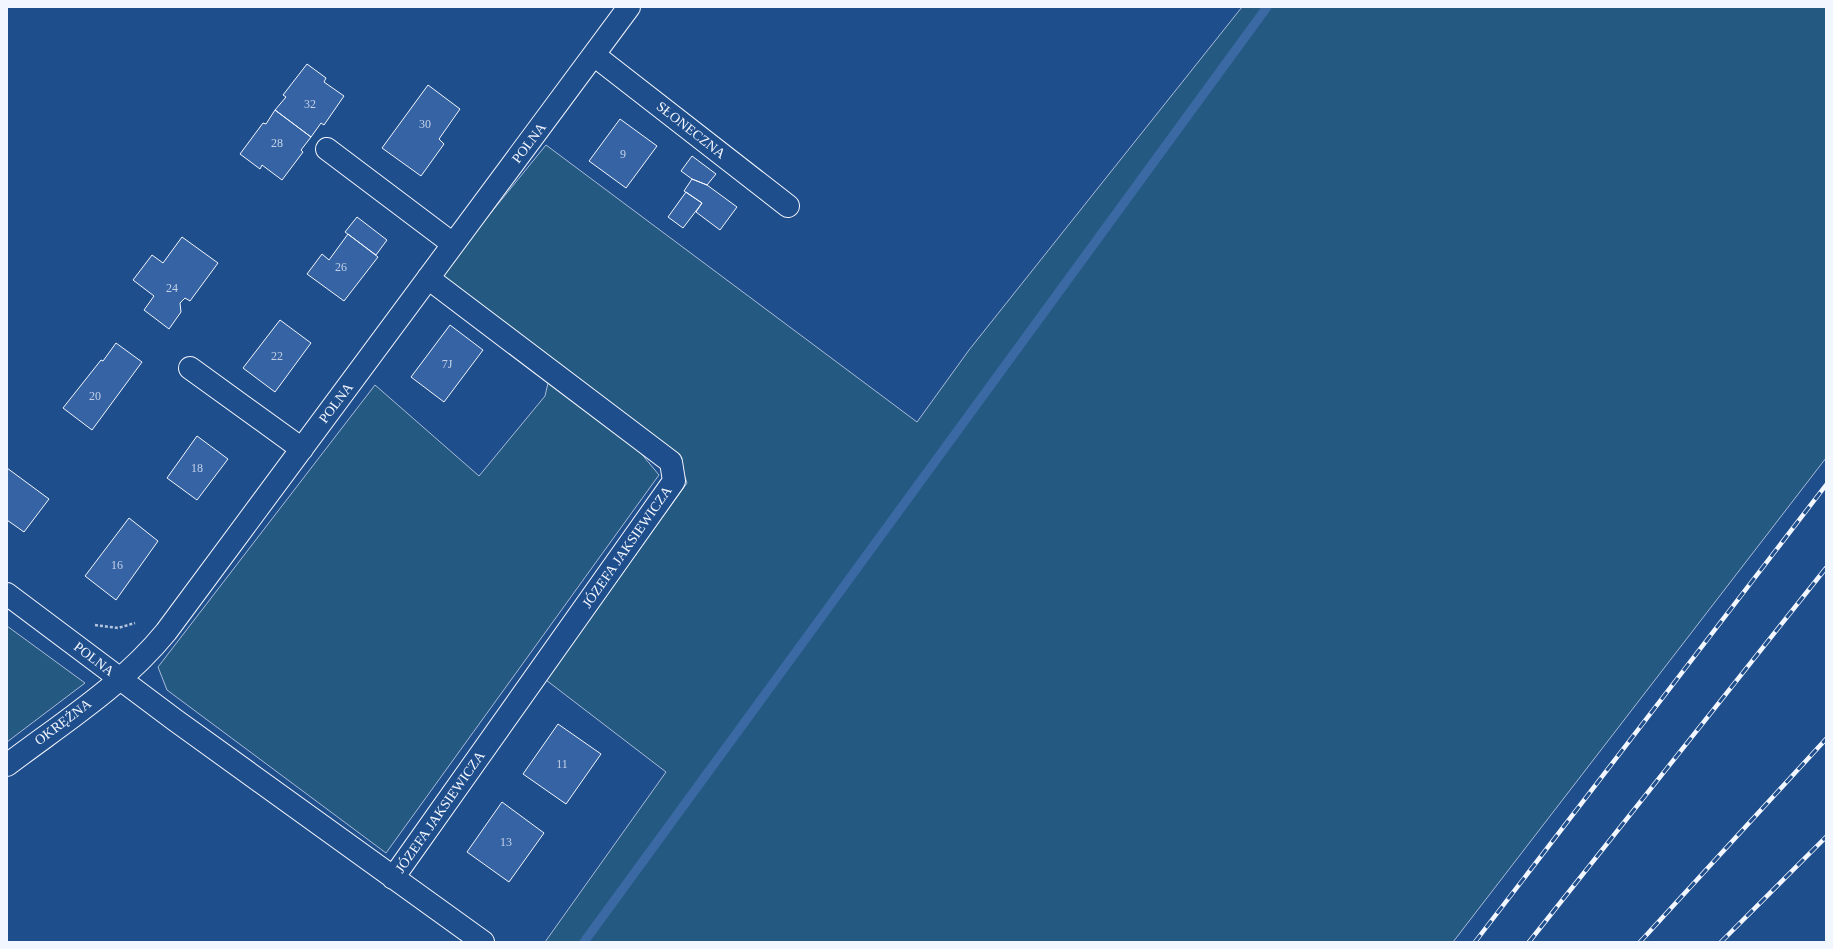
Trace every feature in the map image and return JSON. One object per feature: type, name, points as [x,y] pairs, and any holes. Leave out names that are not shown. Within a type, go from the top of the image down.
[{"type":"street","name":"POLNA","points":[[7,594],[120,679],[145,656],[166,632],[629,7]]},
{"type":"street","name":"SŁONECZNA","points":[[594,55],[788,206]]},
{"type":"street","points":[[327,149],[454,244]]},
{"type":"street","name":"JÓZEFA JAKSIEWICZA","points":[[394,878],[674,481],[671,462],[428,278]]},
{"type":"street","points":[[190,368],[302,449]]},
{"type":"street","points":[[120,679],[484,942]]},
{"type":"street","name":"OKRĘŻNA","points":[[7,765],[120,679]]},
{"type":"shaded area","points":[[1242,7],[1826,7],[1826,458],[1453,942],[545,942],[666,772],[546,680],[687,483],[678,456],[441,274],[546,145],[917,422],[969,350]]},
{"type":"shaded area","points":[[548,383],[640,452],[659,475],[386,853],[167,690],[158,667],[375,385],[479,476],[545,396]]},
{"type":"shaded area","points":[[7,626],[85,683],[7,742]]},
{"type":"building","points":[[307,64],[326,78],[324,82],[344,96],[324,125],[321,123],[311,137],[275,110],[286,97],[283,95]]},
{"type":"building","points":[[428,85],[460,109],[439,139],[444,144],[421,176],[382,148]]},
{"type":"building","points":[[275,110],[311,137],[301,150],[303,152],[282,180],[262,165],[260,169],[240,154],[263,123],[266,124]]},
{"type":"building","points":[[620,119],[657,146],[626,188],[589,161]]},
{"type":"building","points":[[692,156],[716,174],[707,185],[692,179],[681,171]]},
{"type":"building","points":[[692,179],[707,185],[737,207],[720,230],[696,212],[702,203],[684,191]]},
{"type":"building","points":[[686,192],[702,203],[683,228],[668,217]]},
{"type":"building","points":[[357,217],[387,240],[376,255],[345,232]]},
{"type":"building","points":[[348,234],[378,257],[344,301],[307,274],[322,254],[329,260]]},
{"type":"building","points":[[182,237],[218,263],[190,301],[185,298],[180,303],[181,312],[169,329],[144,310],[154,296],[133,280],[152,255],[163,263]]},
{"type":"building","points":[[280,320],[311,343],[275,392],[243,368]]},
{"type":"building","points":[[450,325],[483,350],[444,402],[411,377]]},
{"type":"building","points":[[116,343],[142,362],[92,430],[63,408],[101,360],[103,361]]},
{"type":"building","points":[[197,436],[228,459],[197,500],[167,478]]},
{"type":"building","points":[[7,468],[49,499],[24,532],[7,520]]},
{"type":"building","points":[[129,518],[158,541],[116,600],[85,576]]},
{"type":"building","points":[[558,724],[601,754],[566,804],[523,774]]},
{"type":"building","points":[[502,802],[544,833],[509,882],[467,852]]},
{"type":"waterway","points":[[584,942],[1267,7]]},
{"type":"railway","points":[[1475,942],[1826,485]]},
{"type":"railway","points":[[1529,942],[1826,568]]},
{"type":"railway","points":[[1640,942],[1826,739]]},
{"type":"railway","points":[[1721,942],[1826,837]]}]
